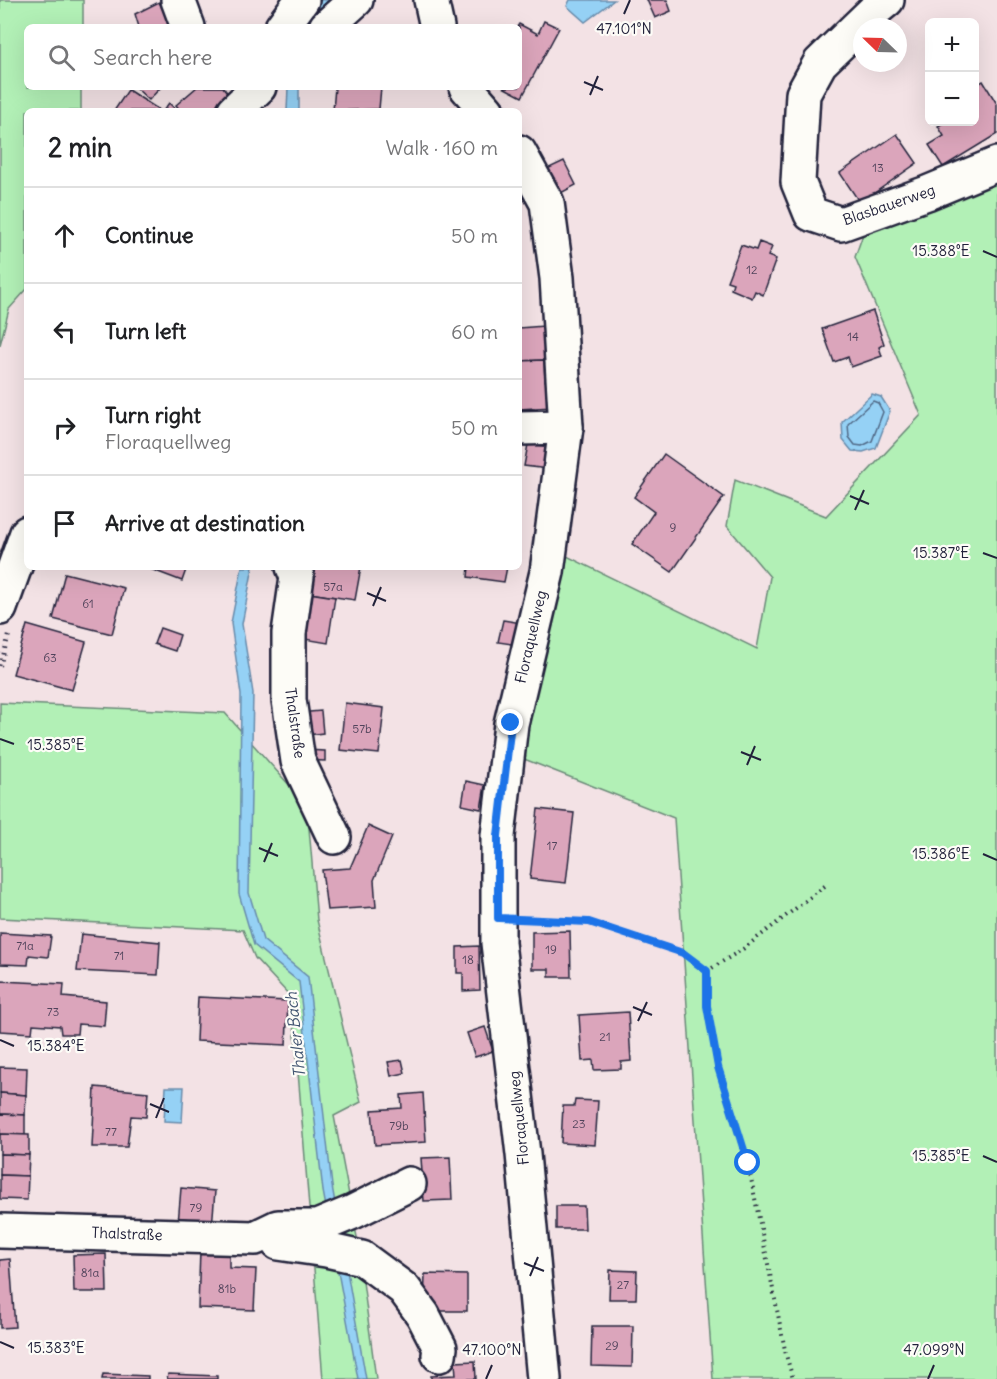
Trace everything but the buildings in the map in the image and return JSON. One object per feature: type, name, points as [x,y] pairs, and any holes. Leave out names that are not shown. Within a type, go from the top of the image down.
[{"type":"street","points":[[178,0],[187,24]]},
{"type":"street","points":[[284,24],[302,0]]},
{"type":"street","points":[[329,24],[356,0]]},
{"type":"street","points":[[430,0],[436,24]]},
{"type":"street","name":"Blasbauerweg","points":[[887,0],[820,63],[803,94],[798,182],[811,214],[841,224],[927,193],[997,164]]},
{"type":"street","points":[[469,90],[484,108]]},
{"type":"street","name":"Floraquellweg","points":[[522,157],[547,203],[556,278],[566,427],[547,572],[511,723],[498,836],[498,943],[523,1154],[544,1379]]},
{"type":"street","points":[[522,428],[566,427]]},
{"type":"street","points":[[0,609],[24,541]]},
{"type":"street","name":"Thalstraße","points":[[295,570],[297,577],[289,633],[290,710],[298,760],[334,837]]},
{"type":"street","name":"Thalstraße","points":[[0,1231],[255,1238],[278,1227],[319,1241],[353,1212],[410,1184]]},
{"type":"street","points":[[319,1241],[362,1258],[404,1289],[423,1315],[440,1348],[439,1355]]},
{"type":"path","points":[[707,971],[743,949],[826,885]]},
{"type":"path","points":[[498,918],[589,922],[683,953],[707,971]]},
{"type":"path","points":[[707,971],[707,1006],[718,1067],[748,1163],[793,1379]]},
{"type":"green space","points":[[0,0],[83,0],[83,24],[24,24],[24,90],[81,90],[81,108],[24,108],[24,292],[9,309],[0,345]]},
{"type":"green space","points":[[997,170],[997,1379],[713,1379],[674,818],[519,757],[567,556],[757,649],[770,577],[727,526],[735,480],[826,516],[921,415],[855,257],[868,220]]},
{"type":"green space","points":[[0,703],[225,713],[307,805],[317,920],[361,1102],[334,1116],[357,1237],[376,1379],[323,1379],[292,998],[255,958],[243,930],[0,918]]},
{"type":"water","points":[[319,0],[333,0],[313,24],[301,24]]},
{"type":"water","points":[[570,0],[614,0],[585,22],[567,6]]},
{"type":"water","points":[[288,90],[299,90],[299,108],[287,108]]},
{"type":"water","points":[[872,394],[881,397],[890,411],[876,448],[863,452],[852,451],[843,440],[842,422]]},
{"type":"water","points":[[241,570],[252,570],[242,624],[253,693],[249,893],[263,940],[308,977],[332,1186],[366,1379],[358,1379],[323,1191],[299,982],[254,945],[239,894],[241,695],[231,623]]},
{"type":"water","points":[[166,1087],[184,1087],[182,1122],[164,1121]]},
{"type":"route","points":[[511,723],[498,836],[498,918],[589,922],[683,953],[707,971],[707,1006],[718,1067],[748,1163]]},
{"type":"water label","name":"Thaler Bach","points":[[295,1035]]}]
